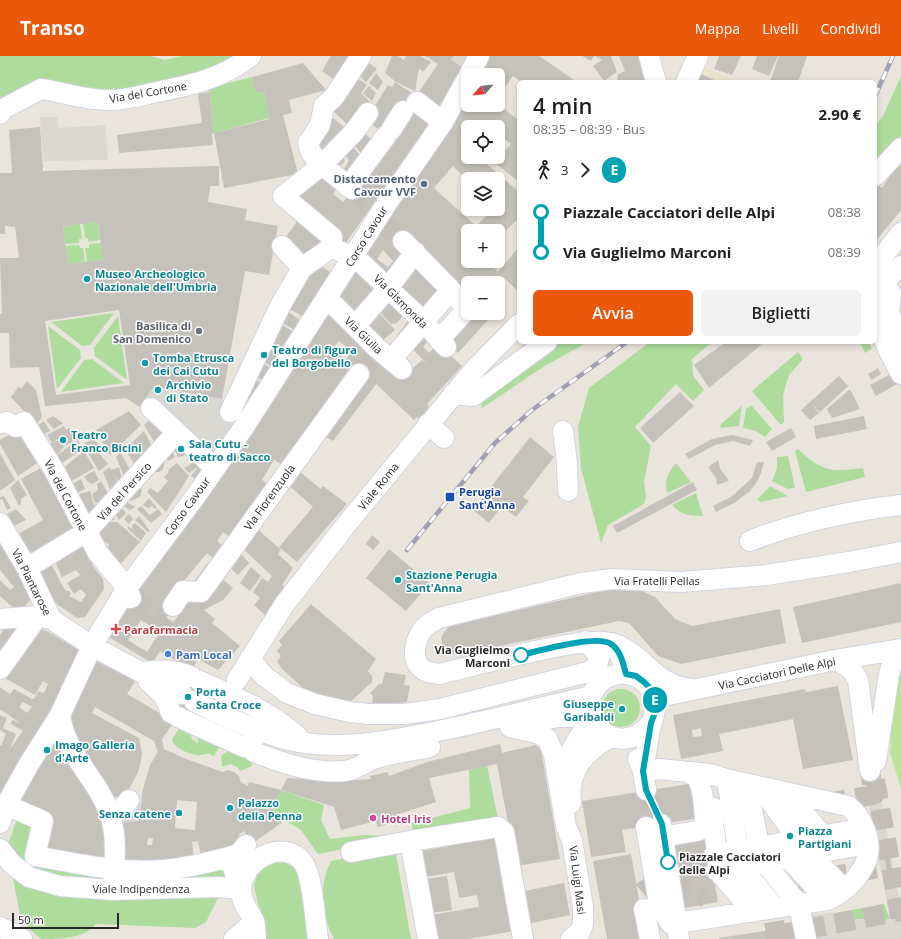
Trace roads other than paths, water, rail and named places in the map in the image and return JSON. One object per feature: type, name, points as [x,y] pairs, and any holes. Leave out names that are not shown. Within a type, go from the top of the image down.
[{"type":"street","name":"Via del Cortone","points":[[0,114],[3,109],[41,89],[73,96],[110,100],[185,86],[219,76],[235,68],[251,56]]},
{"type":"street","points":[[361,56],[334,97],[324,106],[320,125],[308,143],[311,153],[322,165],[350,188],[386,136],[410,106],[443,122]]},
{"type":"street","name":"Corso Cavour","points":[[472,68],[479,56]]},
{"type":"street","points":[[649,56],[655,80]]},
{"type":"street","points":[[687,80],[698,56]]},
{"type":"street","name":"Corso Cavour","points":[[3,814],[29,764],[60,715],[92,646],[244,427],[328,299],[379,215],[443,122],[461,89]]},
{"type":"street","points":[[230,412],[280,306],[302,268],[332,247],[332,236],[283,196],[322,165],[364,119],[386,136]]},
{"type":"street","points":[[877,174],[901,148]]},
{"type":"street","points":[[877,263],[901,232]]},
{"type":"street","points":[[282,246],[302,268]]},
{"type":"street","name":"Via Gismonda","points":[[332,247],[353,257],[389,287],[424,322],[442,344],[467,309],[451,290]]},
{"type":"street","points":[[355,326],[389,287],[409,247],[451,290],[424,322]]},
{"type":"street","points":[[877,296],[894,271],[901,266]]},
{"type":"street","points":[[893,353],[889,313],[892,287],[901,274]]},
{"type":"street","name":"Via Giulia","points":[[328,299],[387,358],[424,322]]},
{"type":"street","points":[[877,322],[880,332],[893,353],[901,374]]},
{"type":"street","name":"Viale Roma","points":[[237,680],[284,605],[453,394],[473,371],[517,326]]},
{"type":"street","points":[[453,394],[474,396],[544,344]]},
{"type":"street","name":"Via Fiorenzuola","points":[[170,612],[183,591],[201,592],[359,374]]},
{"type":"street","points":[[151,408],[215,468]]},
{"type":"street","name":"Via del Cortone","points":[[0,423],[7,422],[16,427],[24,422],[54,470],[98,553],[129,593]]},
{"type":"street","points":[[428,424],[444,438]]},
{"type":"street","points":[[563,431],[567,463],[568,491]]},
{"type":"street","name":"Via del Persico","points":[[27,568],[86,532],[176,433]]},
{"type":"street","points":[[750,541],[770,533],[822,518],[867,509],[901,505]]},
{"type":"street","name":"Via Piantarose","points":[[0,524],[27,568],[44,618]]},
{"type":"street","name":"Via Fratelli Pellas","points":[[598,642],[439,674],[428,672],[420,667],[415,653],[417,643],[425,627],[438,611],[581,583],[612,579],[681,582],[766,576],[901,552]]},
{"type":"street","points":[[0,669],[44,618]]},
{"type":"street","points":[[0,619],[44,618],[92,646],[214,711],[258,740],[285,752],[312,759],[371,760],[556,717],[593,720]]},
{"type":"street","points":[[598,642],[631,652],[657,676],[674,685],[695,690]]},
{"type":"street","points":[[598,642],[608,658],[608,680],[590,710],[593,720],[601,731],[619,738],[643,774]]},
{"type":"street","points":[[835,660],[846,665],[853,671],[858,680],[873,771],[889,674],[892,664],[901,651]]},
{"type":"street","name":"Via Cacciatori Delle Alpi","points":[[654,698],[835,660],[901,651]]},
{"type":"street","points":[[250,658],[263,675],[287,693],[315,704],[350,712],[368,714],[404,714],[440,709],[550,682],[608,680],[646,675],[657,676]]},
{"type":"street","points":[[142,673],[157,670],[187,674],[258,710],[290,729],[303,742]]},
{"type":"street","points":[[142,673],[149,683],[164,697],[175,715],[244,747],[258,740],[281,738],[328,744],[357,744],[402,739],[484,722],[608,680],[651,689],[655,707],[643,774]]},
{"type":"street","points":[[60,715],[62,731],[70,749],[110,814],[114,827],[114,869],[112,890]]},
{"type":"street","points":[[569,761],[581,734],[593,720]]},
{"type":"street","points":[[569,761],[619,738],[641,733],[651,723]]},
{"type":"street","points":[[510,727],[536,733],[547,738],[569,761]]},
{"type":"street","points":[[569,761],[610,749],[624,752],[643,774]]},
{"type":"street","name":"Via Luigi Masi","points":[[569,761],[566,826],[572,841],[583,913],[580,932],[571,939]]},
{"type":"street","points":[[643,774],[659,769],[688,772],[848,806],[857,814],[864,828],[868,846],[867,858],[810,899],[675,931],[656,830],[697,831],[704,826],[705,813],[700,786],[696,776],[688,772]]},
{"type":"street","points":[[754,786],[773,852],[810,899],[806,939]]},
{"type":"street","points":[[754,786],[773,852],[810,899]]},
{"type":"street","points":[[754,786],[715,816],[713,824],[773,852],[857,846],[854,830],[773,852]]},
{"type":"street","points":[[754,786],[773,852],[810,899]]},
{"type":"street","points":[[754,786],[773,852],[810,899]]},
{"type":"street","points":[[110,814],[121,810],[129,800]]},
{"type":"street","points":[[773,852],[822,800]]},
{"type":"street","points":[[3,814],[43,821],[35,856],[114,869],[162,870],[199,865],[239,854],[246,845]]},
{"type":"street","points":[[351,852],[498,827],[504,832],[522,939]]},
{"type":"street","points":[[410,841],[428,939]]},
{"type":"street","name":"Viale Indipendenza","points":[[0,849],[12,864],[29,877],[60,886],[112,890],[219,887],[241,889]]},
{"type":"street","points":[[241,889],[248,868],[259,857],[280,852],[291,854],[299,858],[304,864],[308,875],[318,939]]},
{"type":"street","points":[[229,857],[241,889],[242,899],[255,930],[234,939]]},
{"type":"street","points":[[644,909],[650,939]]},
{"type":"street","points":[[0,927],[22,939]]},
{"type":"tunnel","points":[[352,189],[373,205]]},
{"type":"tunnel","points":[[383,224],[403,241]]},
{"type":"tunnel","points":[[359,374],[375,354]]},
{"type":"tunnel","points":[[131,598],[164,621],[167,618]]},
{"type":"tunnel","points":[[826,803],[874,795],[870,771]]},
{"type":"tunnel","points":[[875,780],[901,921]]},
{"type":"tunnel","points":[[646,790],[661,824]]},
{"type":"tunnel","points":[[768,887],[891,866]]},
{"type":"tunnel","points":[[642,892],[649,888],[665,885],[705,897]]},
{"type":"tunnel","points":[[769,892],[777,939]]},
{"type":"tunnel","points":[[776,935],[901,911]]},
{"type":"railway","points":[[877,92],[893,56]]},
{"type":"railway","points":[[407,550],[495,443],[532,410],[624,344]]},
{"type":"place","name":"Distaccamento Cavour VVF","points":[[424,184]]},
{"type":"place","name":"Museo Archeologico Nazionale dell'Umbria","points":[[87,279]]},
{"type":"place","name":"Basilica di San Domenico","points":[[199,331]]},
{"type":"place","name":"Teatro di figura del Borgobello","points":[[264,355]]},
{"type":"place","name":"Tomba Etrusca dei Cai Cutu","points":[[145,363]]},
{"type":"place","name":"Archivio di Stato","points":[[158,390]]},
{"type":"place","name":"Teatro Franco Bicini","points":[[63,440]]},
{"type":"place","name":"Sala Cutu - teatro di Sacco","points":[[181,449]]},
{"type":"place","name":"Perugia Sant'Anna","points":[[450,497]]},
{"type":"place","name":"Stazione Perugia Sant'Anna","points":[[398,580]]},
{"type":"place","name":"Parafarmacia","points":[[116,629]]},
{"type":"place","name":"Pam Local","points":[[168,654]]},
{"type":"place","name":"Via Guglielmo Marconi","points":[[521,655]]},
{"type":"place","name":"Porta Santa Croce","points":[[188,697]]},
{"type":"place","name":"Giuseppe Garibaldi","points":[[622,709]]},
{"type":"place","name":"Imago Galleria d'Arte","points":[[47,750]]},
{"type":"place","name":"Palazzo della Penna","points":[[230,808]]},
{"type":"place","name":"Senza catene","points":[[179,813]]},
{"type":"place","name":"Hotel Iris","points":[[373,818]]},
{"type":"place","name":"Piazza Partigiani","points":[[790,836]]},
{"type":"place","name":"Piazzale Cacciatori delle Alpi","points":[[668,862]]}]
